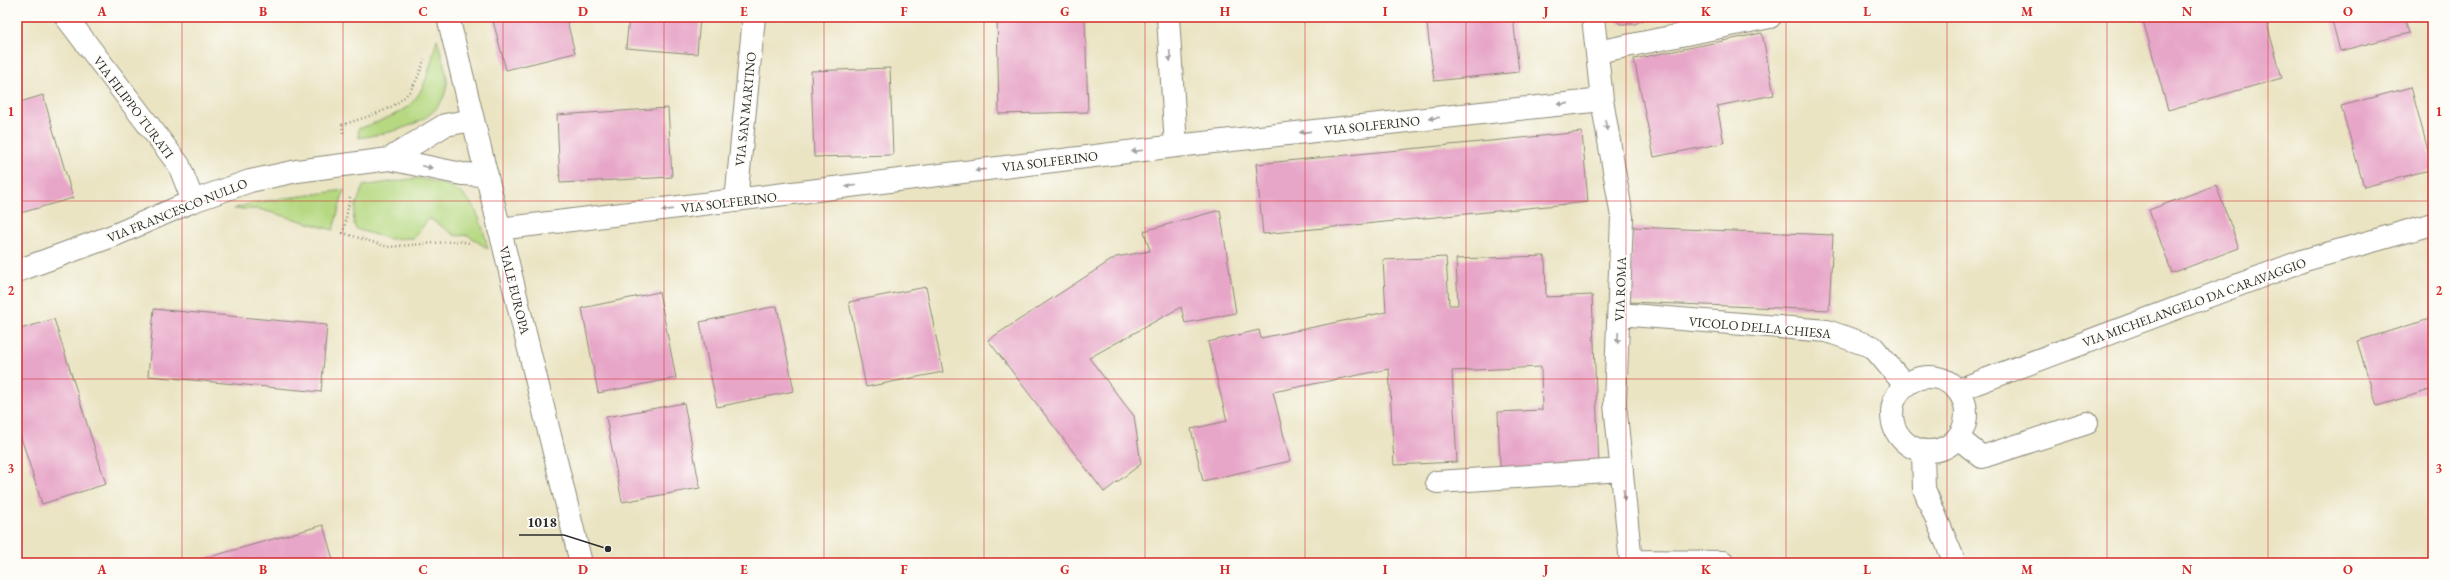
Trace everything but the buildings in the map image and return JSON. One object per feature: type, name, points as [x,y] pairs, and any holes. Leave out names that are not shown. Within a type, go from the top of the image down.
[{"type":"street","name":"VIA FILIPPO TURATI","points":[[66,17],[178,165],[193,201]]},
{"type":"street","name":"VIALE EUROPA","points":[[448,17],[581,563]]},
{"type":"street","name":"VIA SAN MARTINO","points":[[736,201],[754,17]]},
{"type":"street","points":[[1168,17],[1176,146]]},
{"type":"street","name":"VIA ROMA","points":[[1593,17],[1602,100],[1622,218],[1615,404],[1631,562]]},
{"type":"street","points":[[1597,52],[1770,17]]},
{"type":"street","name":"VIA SOLFERINO","points":[[499,229],[1176,146],[1602,100]]},
{"type":"street","name":"VIA FRANCESCO NULLO","points":[[389,159],[445,125],[473,120]]},
{"type":"street","name":"VIA FRANCESCO NULLO","points":[[17,271],[115,235],[193,201],[256,179],[297,170],[389,159],[462,174],[487,175]]},
{"type":"street","name":"VIA MICHELANGELO DA CARAVAGGIO","points":[[1958,390],[2306,260],[2433,224]]},
{"type":"street","name":"VICOLO DELLA CHIESA","points":[[1619,314],[1827,331],[1873,346],[1905,385]]},
{"type":"street","points":[[1927,376],[1950,383],[1958,390],[1964,402],[1966,414],[1964,426],[1958,438],[1948,446],[1936,450],[1924,451],[1912,447],[1902,440],[1895,429],[1891,417],[1892,405],[1897,394],[1905,385],[1916,379],[1927,376]]},
{"type":"street","points":[[1958,438],[1982,457],[2087,423]]},
{"type":"street","points":[[1924,451],[1924,489],[1955,563]]},
{"type":"street","points":[[1437,482],[1622,470]]},
{"type":"street","points":[[1631,562],[1724,562]]},
{"type":"green space","points":[[437,39],[445,68],[447,84],[443,98],[436,109],[426,117],[413,124],[385,133],[359,138],[358,129],[394,115],[406,108],[415,99],[427,76]]},
{"type":"green space","points":[[417,178],[434,181],[448,186],[459,191],[467,198],[479,219],[488,249],[468,235],[456,236],[429,218],[414,238],[389,239],[356,229],[354,224],[354,214],[363,186]]},
{"type":"green space","points":[[344,190],[333,230],[259,209],[234,209],[251,203]]},
{"type":"place","name":"1018","points":[[608,549]]}]
